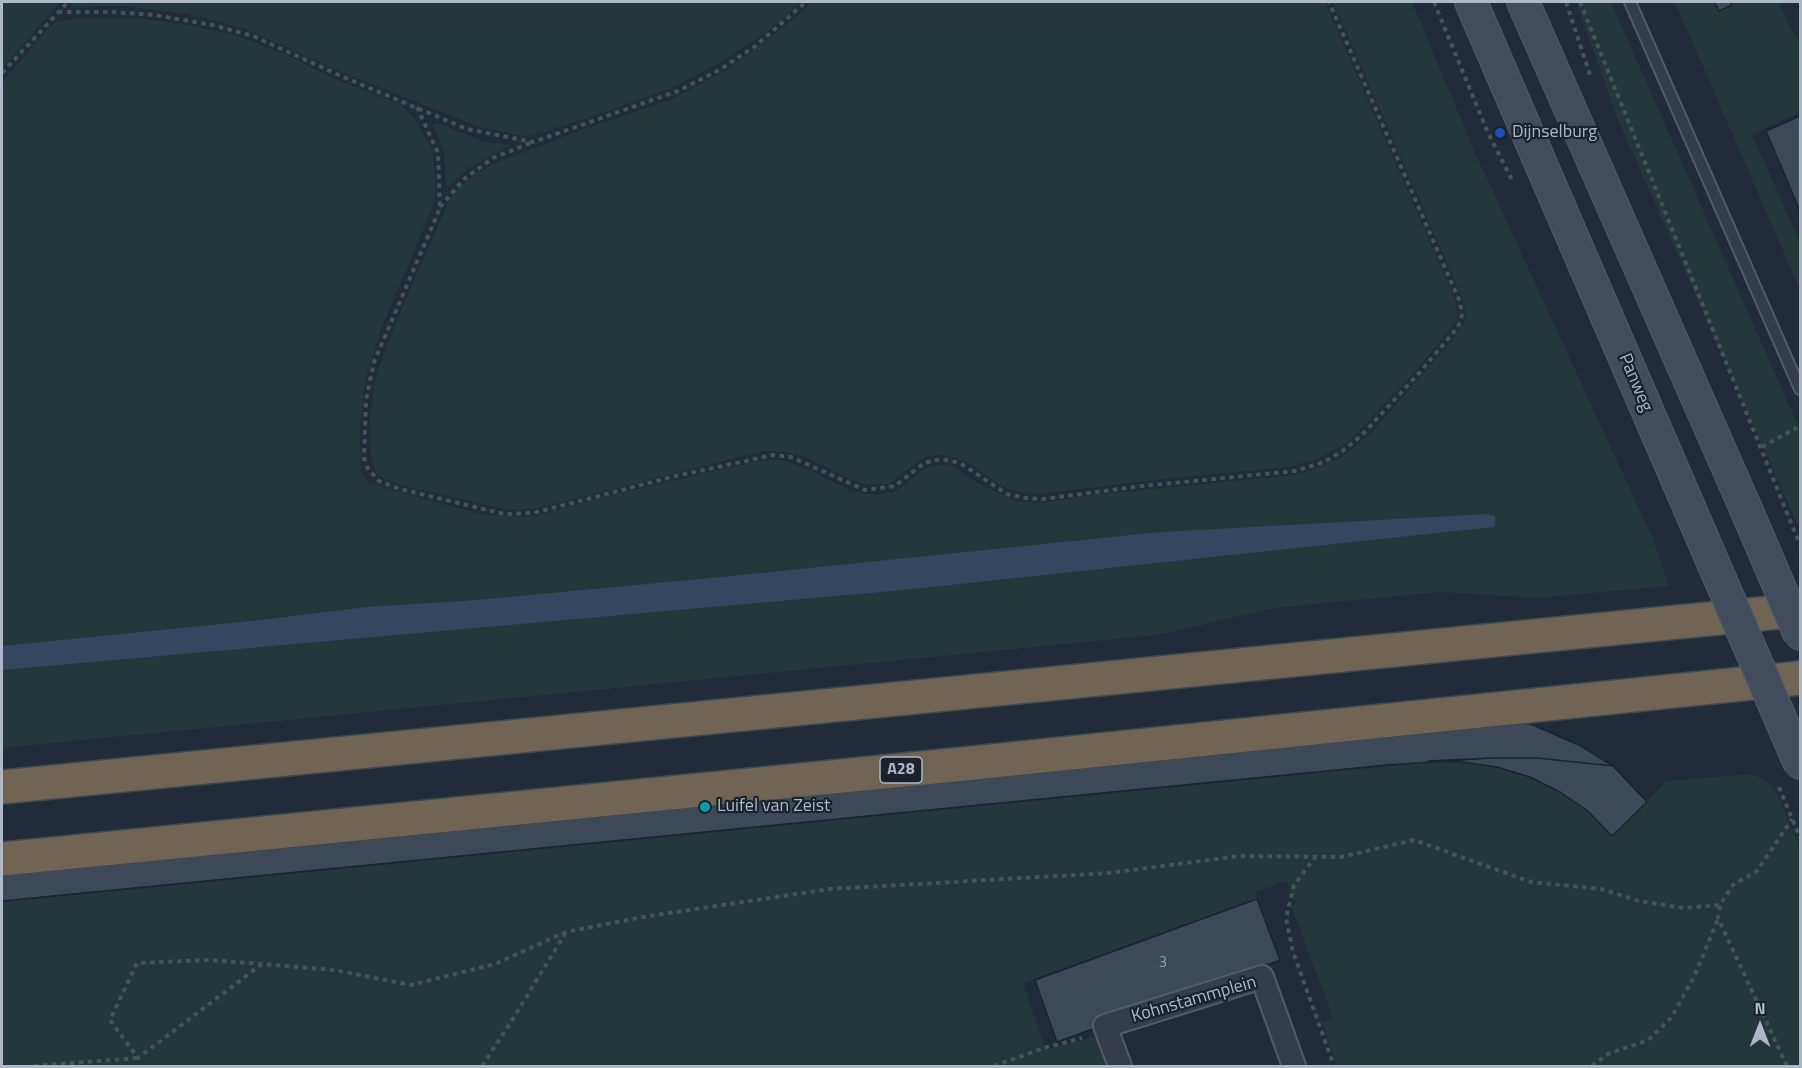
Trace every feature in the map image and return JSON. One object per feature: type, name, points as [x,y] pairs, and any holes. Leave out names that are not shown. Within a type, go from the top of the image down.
[{"type":"highway","points":[[2,787],[1800,610]]},
{"type":"highway","name":"A28","points":[[2,859],[1800,678]]},
{"type":"main road","name":"Panweg","points":[[1471,2],[1800,764]]},
{"type":"main road","points":[[1523,2],[1800,635]]},
{"type":"street","name":"Kohnstammplein","points":[[1106,1028],[1262,977],[1294,1066]]},
{"type":"street","points":[[1106,1028],[1120,1066]]},
{"type":"lane","points":[[1630,2],[1800,389]]},
{"type":"path","points":[[2,73],[68,2]]},
{"type":"path","points":[[806,2],[754,47],[678,91],[493,158],[464,179],[440,208],[374,362],[366,400],[364,458],[368,469],[379,481],[400,489],[504,514],[533,513],[665,479],[773,455],[791,457],[865,490],[894,486],[924,463],[941,459],[960,463],[1007,494],[1034,499],[1295,471],[1324,462],[1341,452],[1361,435],[1458,327],[1462,315],[1460,302],[1329,2]]},
{"type":"path","points":[[1580,2],[1800,545]]},
{"type":"path","points":[[58,12],[155,15],[253,36],[466,129],[533,142]]},
{"type":"path","points":[[417,107],[438,153],[440,208]]},
{"type":"path","points":[[1762,447],[1800,426]]},
{"type":"path","points":[[1779,787],[1800,838]]},
{"type":"path","points":[[1592,1066],[1608,1054],[1648,1040],[1671,1018],[1694,977],[1718,918],[1720,905],[1733,885],[1757,871],[1792,819]]},
{"type":"path","points":[[138,1058],[110,1020],[137,963],[208,960],[262,964],[334,970],[411,985],[495,964],[566,932],[643,917],[830,889],[1109,873],[1239,856],[1341,857],[1414,840],[1531,882],[1601,889],[1639,901],[1684,908],[1720,905]]},
{"type":"path","points":[[1316,856],[1294,885],[1286,918],[1293,952],[1334,1066]]},
{"type":"path","points":[[1718,918],[1787,1066]]},
{"type":"path","points":[[482,1066],[566,932]]},
{"type":"path","points":[[34,1066],[138,1058],[262,964]]},
{"type":"path","points":[[994,1066],[1106,1028]]},
{"type":"green space","points":[[2,2],[60,2],[2,69]]},
{"type":"green space","points":[[73,2],[801,2],[778,23],[747,45],[676,86],[595,116],[526,137],[477,126],[346,74],[243,28],[188,14],[122,6],[72,8]]},
{"type":"green space","points":[[812,2],[1325,2],[1455,299],[1457,321],[1413,374],[1348,442],[1320,458],[1289,467],[1036,494],[1016,492],[998,484],[973,466],[956,458],[941,455],[925,457],[888,484],[880,485],[856,482],[804,456],[764,451],[535,509],[519,510],[504,509],[405,486],[376,474],[371,458],[370,416],[378,370],[401,310],[455,192],[467,180],[491,165],[581,130],[668,101],[727,70],[794,19]]},
{"type":"green space","points":[[1333,2],[1412,2],[1473,148],[1653,539],[1669,586],[1536,598],[1440,592],[1275,608],[1157,635],[2,748],[2,82],[50,26],[59,21],[83,18],[137,18],[188,25],[235,35],[287,55],[335,79],[400,104],[415,119],[433,151],[436,192],[433,206],[382,327],[365,380],[360,431],[361,472],[368,482],[406,494],[481,514],[520,517],[538,515],[607,496],[773,459],[810,470],[850,491],[876,495],[893,492],[902,487],[924,468],[945,464],[1006,497],[1017,501],[1039,503],[1102,494],[1283,476],[1302,473],[1341,458],[1371,433],[1440,354],[1464,322],[1466,312],[1460,293]]},
{"type":"green space","points":[[1576,2],[1611,2],[1800,430],[1800,524],[1797,524],[1618,120]]},
{"type":"green space","points":[[1675,2],[1778,2],[1795,37],[1800,39],[1800,112],[1752,135],[1800,242],[1800,290]]},
{"type":"green space","points":[[438,123],[485,142],[511,145],[468,169],[446,186],[444,151],[432,124]]},
{"type":"green space","points":[[1430,762],[1463,762],[1496,767],[1532,778],[1560,792],[1590,813],[1612,836],[1666,781],[1753,774],[1774,787],[1800,848],[1800,1066],[1337,1066],[1322,1022],[1333,1018],[1291,906],[1296,903],[1286,881],[1255,892],[1257,898],[1023,983],[1046,1050],[1097,1036],[1108,1066],[2,1066],[2,902]]},
{"type":"water","points":[[1487,514],[1495,516],[1493,527],[903,590],[2,670],[2,646],[367,607],[477,600],[732,576],[1161,532]]},
{"type":"building","points":[[1715,2],[1730,2],[1732,5],[1719,11]]},
{"type":"building","points":[[1800,116],[1800,211],[1766,131]]},
{"type":"building","name":"Luifel van Zeist","points":[[1503,718],[1533,725],[1581,746],[1613,766],[1537,758],[1491,758],[1387,765],[2,901],[2,852]]},
{"type":"building","points":[[1537,758],[1613,766],[1647,802],[1612,836],[1588,811],[1560,792],[1530,777],[1497,767],[1462,762],[1428,761]]},
{"type":"building","points":[[1257,899],[1280,960],[1057,1042],[1035,980]]},
{"type":"place","name":"Dijnselburg","points":[[1500,133]]},
{"type":"place","name":"Luifel van Zeist","points":[[705,807]]}]
